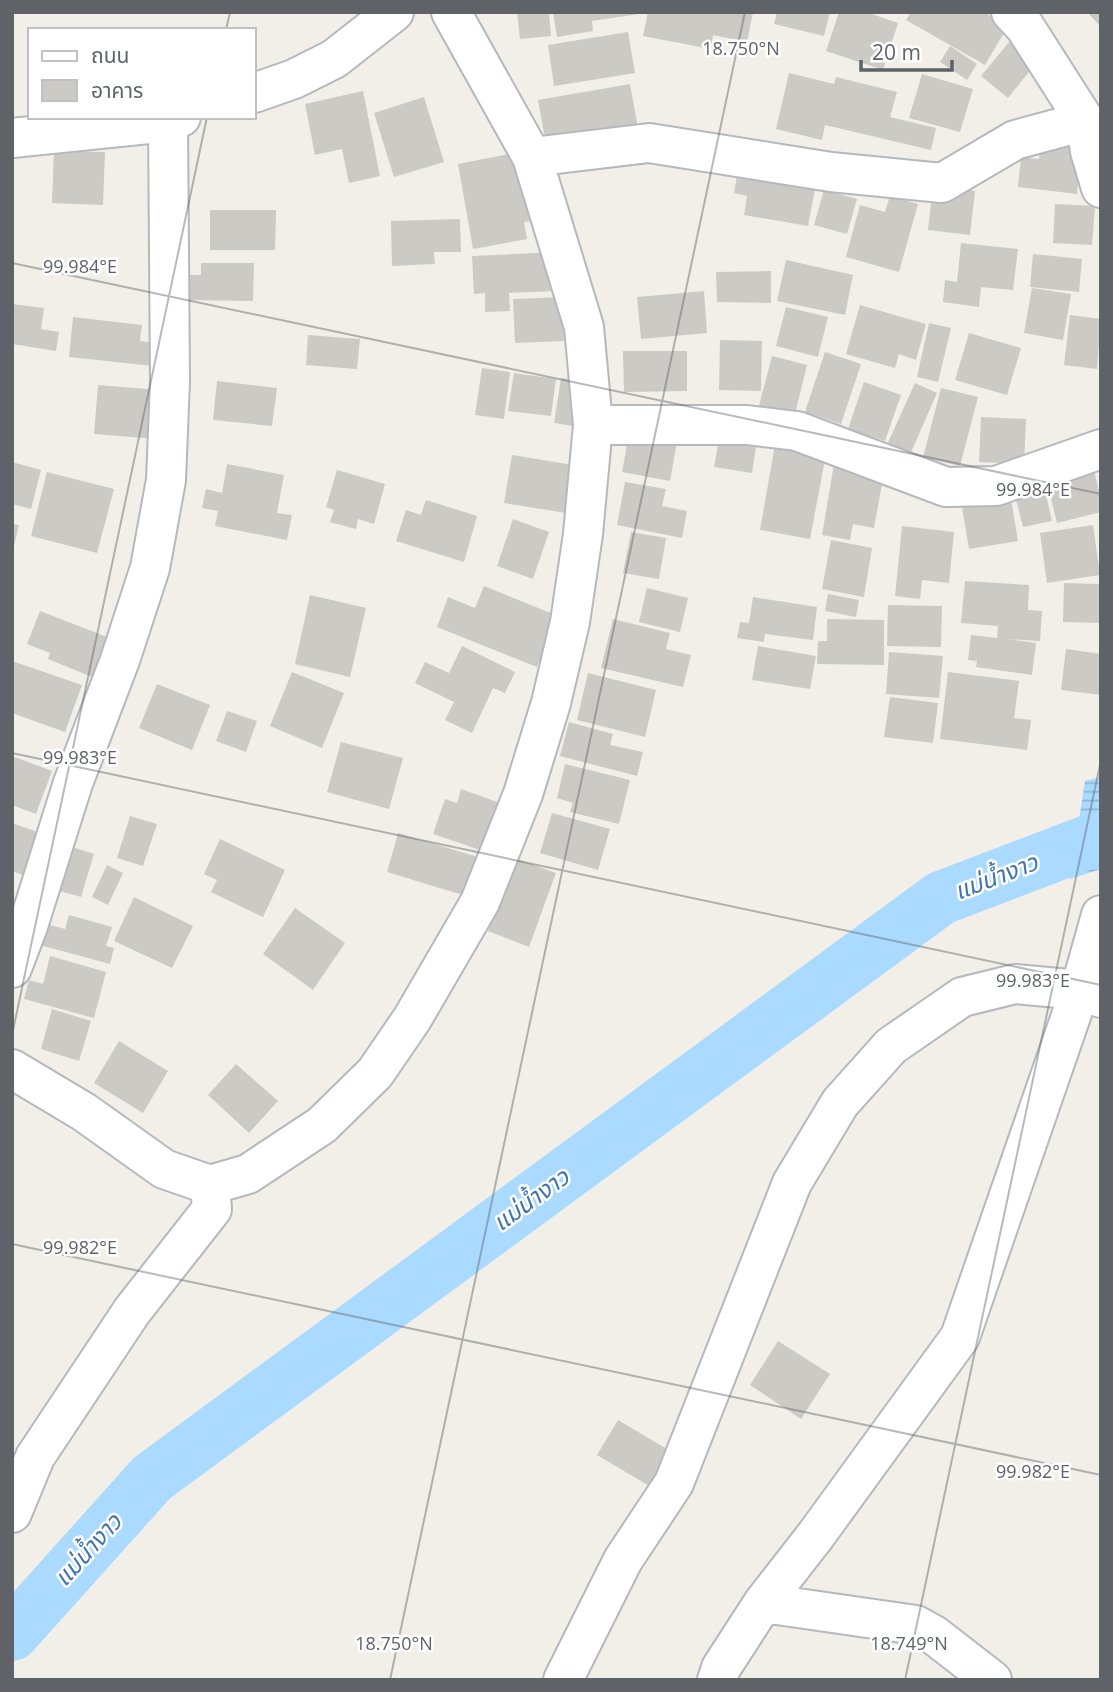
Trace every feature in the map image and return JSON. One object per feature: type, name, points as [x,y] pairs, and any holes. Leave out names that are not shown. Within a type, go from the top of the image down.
[{"type":"street","points":[[256,92],[294,79],[334,59],[394,12]]},
{"type":"street","points":[[12,1069],[84,1111],[164,1169],[210,1185],[248,1174],[322,1125],[375,1073],[412,1019],[480,902],[523,794],[551,703],[564,649],[583,534],[593,425],[584,327],[532,157],[451,12]]},
{"type":"street","points":[[1011,12],[1025,27],[1085,121],[1090,151],[1101,188]]},
{"type":"street","points":[[12,138],[174,119],[170,381],[164,492],[150,568],[120,660],[73,783],[12,968]]},
{"type":"street","points":[[532,157],[649,144],[831,172],[942,183],[1015,140],[1085,121]]},
{"type":"street","points":[[593,425],[747,425],[797,430],[946,487],[996,485],[1101,449]]},
{"type":"street","points":[[717,1680],[721,1668],[763,1603],[960,1338],[1091,994],[1099,923]]},
{"type":"street","points":[[563,1680],[623,1560],[674,1483],[792,1182],[840,1103],[891,1046],[962,997],[1015,984],[1091,994]]},
{"type":"street","points":[[12,1513],[35,1457],[132,1311],[212,1209],[210,1185]]},
{"type":"street","points":[[763,1603],[916,1625],[934,1635],[992,1680]]},
{"type":"water","points":[[1101,777],[1101,869],[1070,879],[1085,781]]},
{"type":"building","points":[[517,12],[549,12],[551,36],[520,39]]},
{"type":"building","points":[[553,12],[639,14],[592,21],[593,31],[557,37]]},
{"type":"building","points":[[648,12],[753,12],[747,42],[713,35],[711,49],[643,36]]},
{"type":"building","points":[[777,12],[830,12],[824,36],[774,24]]},
{"type":"building","points":[[839,12],[866,12],[898,23],[883,70],[826,51]]},
{"type":"building","points":[[911,12],[984,12],[1008,26],[985,65],[906,20]]},
{"type":"building","points":[[1087,12],[1101,12],[1101,27]]},
{"type":"building","points":[[628,32],[635,73],[554,86],[548,45]]},
{"type":"building","points":[[1009,42],[1036,63],[1008,98],[981,76]]},
{"type":"building","points":[[950,46],[977,64],[967,80],[940,62]]},
{"type":"building","points":[[789,73],[834,84],[836,77],[897,92],[890,117],[936,128],[931,150],[825,125],[822,140],[776,129]]},
{"type":"building","points":[[922,74],[973,89],[960,132],[909,118]]},
{"type":"building","points":[[630,84],[638,128],[546,144],[538,100]]},
{"type":"building","points":[[363,91],[380,176],[349,183],[342,149],[315,155],[305,104]]},
{"type":"building","points":[[424,97],[444,162],[394,177],[374,113]]},
{"type":"building","points":[[1041,144],[1089,149],[1079,174],[1077,194],[1018,187],[1021,157],[1039,159]]},
{"type":"building","points":[[54,151],[105,152],[103,205],[52,203]]},
{"type":"building","points":[[524,151],[537,220],[524,222],[527,239],[473,249],[458,164]]},
{"type":"building","points":[[738,169],[818,174],[808,226],[744,215],[747,196],[734,193]]},
{"type":"building","points":[[933,186],[975,191],[970,235],[928,230]]},
{"type":"building","points":[[824,190],[857,199],[847,234],[814,225]]},
{"type":"building","points":[[890,196],[918,204],[899,272],[846,257],[860,205],[885,212]]},
{"type":"building","points":[[1055,204],[1095,206],[1092,245],[1053,243]]},
{"type":"building","points":[[210,210],[276,210],[275,250],[210,250]]},
{"type":"building","points":[[460,219],[461,252],[434,252],[435,264],[392,266],[391,221]]},
{"type":"building","points":[[961,243],[1018,249],[1013,290],[981,287],[979,307],[943,302],[945,280],[957,282]]},
{"type":"building","points":[[555,252],[556,291],[509,293],[510,311],[485,312],[485,293],[474,294],[472,256]]},
{"type":"building","points":[[1033,254],[1082,259],[1079,292],[1030,287]]},
{"type":"building","points":[[786,260],[853,275],[845,315],[777,301]]},
{"type":"building","points":[[201,263],[254,263],[253,301],[183,300],[184,275],[201,275]]},
{"type":"building","points":[[771,271],[771,303],[717,302],[716,272]]},
{"type":"building","points":[[1032,288],[1071,294],[1063,340],[1024,333]]},
{"type":"building","points":[[704,291],[707,333],[641,339],[637,297]]},
{"type":"building","points":[[563,297],[564,341],[515,343],[513,299]]},
{"type":"building","points":[[12,304],[44,308],[41,329],[59,332],[56,351],[12,344]]},
{"type":"building","points":[[860,305],[926,324],[916,360],[899,354],[895,368],[846,354]]},
{"type":"building","points":[[786,307],[828,317],[818,357],[776,346]]},
{"type":"building","points":[[1070,315],[1101,319],[1097,369],[1064,365]]},
{"type":"building","points":[[73,317],[142,325],[140,341],[156,343],[153,366],[69,357]]},
{"type":"building","points":[[929,323],[951,328],[938,382],[917,377]]},
{"type":"building","points":[[969,333],[1021,348],[1007,395],[955,380]]},
{"type":"building","points":[[308,335],[360,339],[357,369],[306,365]]},
{"type":"building","points":[[720,340],[762,341],[761,391],[719,390]]},
{"type":"building","points":[[623,351],[687,351],[687,391],[624,392]]},
{"type":"building","points":[[825,352],[861,364],[841,424],[805,412]]},
{"type":"building","points":[[772,356],[807,365],[795,414],[759,406]]},
{"type":"building","points":[[482,368],[510,372],[504,419],[475,415]]},
{"type":"building","points":[[514,373],[556,379],[551,416],[508,411]]},
{"type":"building","points":[[561,378],[580,381],[573,426],[554,423]]},
{"type":"building","points":[[217,381],[277,388],[272,426],[213,420]]},
{"type":"building","points":[[864,382],[901,395],[885,441],[848,429]]},
{"type":"building","points":[[915,383],[937,393],[909,457],[886,447]]},
{"type":"building","points":[[98,385],[160,390],[156,439],[94,434]]},
{"type":"building","points":[[941,388],[978,397],[960,466],[923,457]]},
{"type":"building","points":[[981,417],[1026,419],[1024,464],[979,462]]},
{"type":"building","points":[[629,434],[677,442],[670,481],[622,472]]},
{"type":"building","points":[[720,434],[757,440],[752,473],[714,467]]},
{"type":"building","points":[[775,445],[826,454],[810,539],[760,530]]},
{"type":"building","points":[[512,455],[573,465],[566,513],[504,503]]},
{"type":"building","points":[[12,462],[41,470],[31,509],[12,504]]},
{"type":"building","points":[[227,464],[284,475],[277,513],[292,515],[287,540],[215,526],[218,511],[202,508],[206,489],[222,493]]},
{"type":"building","points":[[834,464],[884,473],[874,528],[853,524],[850,540],[822,535]]},
{"type":"building","points":[[337,470],[385,484],[374,524],[358,519],[356,529],[330,522],[334,510],[326,507]]},
{"type":"building","points":[[1094,471],[1101,498],[1101,512],[1057,523],[1047,483]]},
{"type":"building","points":[[47,472],[114,489],[97,553],[31,536]]},
{"type":"building","points":[[1043,481],[1052,521],[1023,527],[1013,488]]},
{"type":"building","points":[[625,482],[666,489],[662,506],[687,511],[682,538],[617,525]]},
{"type":"building","points":[[1010,493],[1018,541],[969,549],[961,501]]},
{"type":"building","points":[[426,500],[477,516],[464,562],[396,541],[406,510],[421,515]]},
{"type":"building","points":[[513,519],[549,532],[533,579],[497,566]]},
{"type":"building","points":[[12,524],[19,525],[13,550],[12,550]]},
{"type":"building","points":[[1093,525],[1100,575],[1047,583],[1040,533]]},
{"type":"building","points":[[902,526],[954,532],[949,583],[922,580],[920,599],[895,596]]},
{"type":"building","points":[[631,532],[666,538],[659,579],[623,573]]},
{"type":"building","points":[[831,540],[872,548],[864,597],[822,589]]},
{"type":"building","points":[[965,581],[1029,585],[1028,610],[1042,611],[1040,641],[1006,639],[1036,643],[1032,675],[976,667],[977,661],[968,660],[971,635],[997,638],[998,626],[961,623]]},
{"type":"building","points":[[1064,583],[1101,584],[1101,623],[1063,622]]},
{"type":"building","points":[[484,586],[558,616],[537,667],[437,627],[448,597],[475,608]]},
{"type":"building","points":[[647,588],[688,598],[680,632],[639,622]]},
{"type":"building","points":[[828,594],[859,600],[856,617],[825,611]]},
{"type":"building","points":[[310,595],[366,608],[350,677],[295,664]]},
{"type":"building","points":[[753,597],[817,607],[813,640],[765,634],[764,642],[737,638],[740,622],[749,623]]},
{"type":"building","points":[[888,605],[942,606],[941,647],[887,646]]},
{"type":"building","points":[[40,611],[107,637],[92,677],[48,659],[50,653],[27,644]]},
{"type":"building","points":[[613,619],[670,633],[666,649],[691,655],[683,687],[601,668]]},
{"type":"building","points":[[827,619],[884,620],[884,665],[817,664],[818,641],[827,641]]},
{"type":"building","points":[[462,646],[515,672],[505,693],[493,688],[472,733],[445,720],[454,702],[415,683],[425,662],[449,673]]},
{"type":"building","points":[[758,646],[816,656],[810,689],[752,680]]},
{"type":"building","points":[[1066,649],[1101,654],[1101,695],[1061,690]]},
{"type":"building","points":[[889,652],[943,656],[939,698],[886,694]]},
{"type":"building","points":[[12,661],[82,685],[65,732],[12,713]]},
{"type":"building","points":[[292,672],[344,693],[322,748],[270,726]]},
{"type":"building","points":[[948,672],[1019,681],[1014,718],[1031,720],[1027,750],[940,739]]},
{"type":"building","points":[[588,673],[656,690],[645,737],[577,720]]},
{"type":"building","points":[[157,684],[210,705],[192,750],[139,728]]},
{"type":"building","points":[[890,697],[938,703],[933,743],[884,737]]},
{"type":"building","points":[[227,711],[257,721],[246,752],[216,741]]},
{"type":"building","points":[[569,722],[613,734],[610,745],[643,752],[637,776],[560,756]]},
{"type":"building","points":[[341,742],[403,758],[389,809],[327,792]]},
{"type":"building","points":[[12,756],[52,771],[36,814],[12,805]]},
{"type":"building","points":[[565,764],[630,780],[619,824],[570,812],[573,803],[557,798]]},
{"type":"building","points":[[461,789],[500,803],[483,851],[433,834],[445,799],[457,803]]},
{"type":"building","points":[[552,813],[610,829],[598,870],[540,853]]},
{"type":"building","points":[[130,816],[157,824],[143,866],[117,858]]},
{"type":"building","points":[[12,823],[43,834],[28,877],[12,871]]},
{"type":"building","points":[[398,833],[478,857],[466,896],[387,872]]},
{"type":"building","points":[[220,839],[285,870],[263,917],[211,892],[217,880],[204,874]]},
{"type":"building","points":[[69,846],[94,854],[81,897],[56,890]]},
{"type":"building","points":[[515,858],[556,873],[529,947],[488,931]]},
{"type":"building","points":[[107,865],[123,873],[108,905],[92,897]]},
{"type":"building","points":[[134,897],[193,926],[172,968],[114,941]]},
{"type":"building","points":[[295,908],[345,943],[313,990],[263,954]]},
{"type":"building","points":[[69,915],[112,927],[106,946],[114,948],[110,964],[40,945],[43,934],[47,935],[50,925],[65,929]]},
{"type":"building","points":[[50,956],[106,972],[94,1018],[24,999],[29,980],[43,984]]},
{"type":"building","points":[[52,1009],[91,1021],[79,1061],[41,1049]]},
{"type":"building","points":[[119,1041],[168,1071],[143,1113],[94,1083]]},
{"type":"building","points":[[236,1064],[278,1101],[249,1133],[208,1095]]},
{"type":"building","points":[[778,1341],[830,1374],[801,1419],[750,1385]]},
{"type":"building","points":[[618,1420],[677,1455],[656,1490],[597,1455]]},
{"type":"waterway","name":"แม่น้ำงาว","points":[[12,1634],[152,1478],[941,898],[1101,837]]}]
